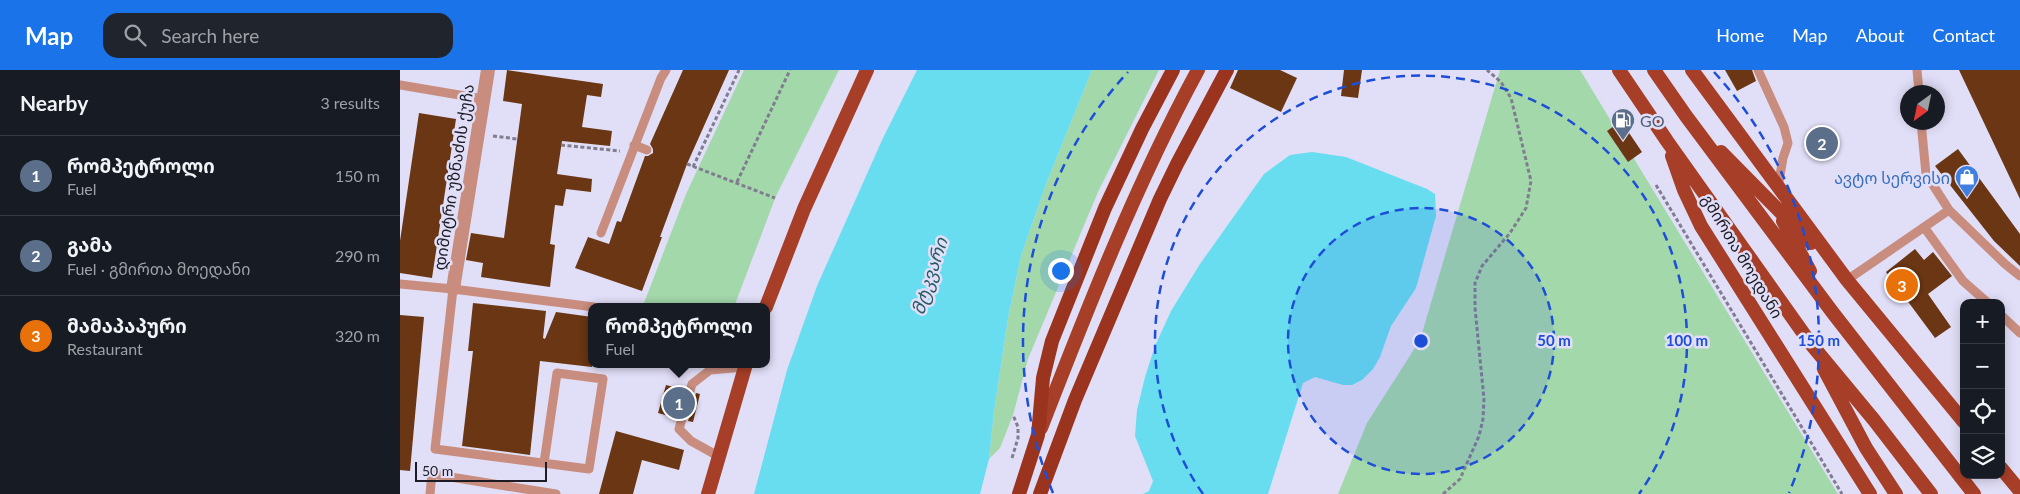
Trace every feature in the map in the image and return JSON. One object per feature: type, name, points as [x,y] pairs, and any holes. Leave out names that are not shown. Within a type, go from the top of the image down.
[{"type":"highway","points":[[1019,494],[1038,435],[1043,378],[1052,342],[1072,288],[1118,178],[1174,70]]},
{"type":"highway","points":[[1040,494],[1075,400],[1160,199],[1176,164],[1228,70]]},
{"type":"main road","points":[[768,303],[811,191],[867,70]]},
{"type":"main road","points":[[1038,435],[1106,267],[1159,148],[1198,70]]},
{"type":"main road","points":[[1619,70],[1667,141]]},
{"type":"main road","points":[[1654,70],[1686,116],[1833,313],[1974,494]]},
{"type":"main road","points":[[1692,70],[1847,280],[1960,417]]},
{"type":"main road","points":[[1686,116],[1847,280]]},
{"type":"main road","points":[[1726,117],[1833,313]]},
{"type":"main road","name":"გმირთა მოედანი","points":[[1667,141],[1811,344],[1874,420],[1931,494]]},
{"type":"main road","name":"გმირთა მოედანი","points":[[1667,141],[1684,190],[1701,226],[1867,489]]},
{"type":"main road","name":"გმირთა მოედანი","points":[[1811,344],[1866,448],[1896,494]]},
{"type":"main road","points":[[708,494],[744,368]]},
{"type":"main road","points":[[2005,473],[2020,491]]},
{"type":"street","name":"დიმიტრი უზნაძის ქუჩა","points":[[454,289],[488,70]]},
{"type":"lane","points":[[601,234],[661,78],[666,70]]},
{"type":"lane","points":[[1758,70],[1784,127],[1788,143],[1783,158],[1778,187]]},
{"type":"lane","points":[[1917,70],[1918,85]]},
{"type":"lane","points":[[400,85],[483,99]]},
{"type":"lane","points":[[1922,130],[1926,174],[1949,210],[2020,276]]},
{"type":"lane","points":[[633,149],[647,150]]},
{"type":"lane","points":[[1847,280],[1949,210]]},
{"type":"lane","points":[[1924,227],[1963,281],[1983,299]]},
{"type":"lane","points":[[400,284],[588,306]]},
{"type":"lane","points":[[454,289],[436,449],[589,470],[603,379],[557,373],[544,463]]},
{"type":"lane","points":[[2005,319],[2020,333]]},
{"type":"lane","points":[[718,456],[691,441],[679,429],[692,384],[710,370],[728,368]]},
{"type":"lane","points":[[430,494],[432,474],[556,494]]},
{"type":"path","points":[[693,167],[738,70]]},
{"type":"path","points":[[737,182],[790,70]]},
{"type":"path","points":[[1443,494],[1460,479],[1479,436],[1483,419],[1484,399],[1475,308],[1475,283],[1482,266],[1510,233],[1526,208],[1531,182],[1511,98],[1501,82],[1487,70]]},
{"type":"path","points":[[478,134],[518,138]]},
{"type":"path","points":[[561,145],[633,149]]},
{"type":"path","points":[[687,164],[775,198]]},
{"type":"path","points":[[1656,185],[1842,494]]},
{"type":"path","points":[[1011,463],[1018,438],[1018,427],[1013,415]]},
{"type":"green space","points":[[744,70],[839,70],[776,196],[736,303],[644,303],[686,194]]},
{"type":"green space","points":[[1092,70],[1159,70],[1098,192],[1028,359],[1013,415],[1000,448],[989,459],[1008,318],[1021,256],[1046,184]]},
{"type":"green space","points":[[1500,70],[1580,70],[1838,494],[1338,494],[1367,423],[1420,340]]},
{"type":"water","name":"მტკვარი","points":[[917,70],[1092,70],[1046,184],[1021,256],[1008,318],[989,459],[980,494],[754,494],[787,370],[817,286],[883,138]]},
{"type":"water","points":[[1312,152],[1346,157],[1427,189],[1435,194],[1436,216],[1416,288],[1391,326],[1380,357],[1373,369],[1362,380],[1352,385],[1343,385],[1315,377],[1303,383],[1268,494],[1143,494],[1149,491],[1153,481],[1135,436],[1137,410],[1155,346],[1171,311],[1200,264],[1264,174],[1290,155]]},
{"type":"building","points":[[507,70],[603,84],[601,97],[587,95],[582,127],[612,131],[610,146],[562,141],[557,174],[592,179],[591,192],[566,189],[563,206],[555,205],[550,244],[555,245],[550,287],[481,277],[483,263],[466,260],[471,233],[504,238],[522,104],[503,101]]},
{"type":"building","points":[[683,70],[729,70],[687,164],[642,291],[575,268],[588,237],[609,244],[617,221],[621,222],[645,156],[653,153],[650,144]]},
{"type":"building","points":[[1238,70],[1280,70],[1297,78],[1281,112],[1230,88]]},
{"type":"building","points":[[1344,70],[1362,70],[1358,98],[1341,96]]},
{"type":"building","points":[[1725,70],[1752,70],[1756,81],[1737,91]]},
{"type":"building","points":[[1959,70],[2020,70],[2020,199]]},
{"type":"building","points":[[419,113],[456,119],[432,278],[400,273],[400,241]]},
{"type":"building","points":[[1621,121],[1642,152],[1628,162],[1607,131]]},
{"type":"building","points":[[1958,149],[2020,234],[2020,266],[1994,241],[1935,166]]},
{"type":"building","points":[[1915,249],[1924,260],[1933,252],[1952,276],[1928,294],[1951,327],[1935,338],[1886,272]]},
{"type":"building","points":[[473,303],[546,311],[543,338],[545,339],[556,312],[588,316],[588,367],[540,361],[530,455],[462,446],[473,351],[468,351]]},
{"type":"building","points":[[400,315],[424,317],[410,471],[400,470]]},
{"type":"building","points":[[666,385],[684,390],[676,418],[658,413]]},
{"type":"building","points":[[696,393],[700,394],[693,422],[688,421]]},
{"type":"building","points":[[616,431],[684,450],[679,470],[642,460],[633,494],[599,494]]},
{"type":"place","name":"GO","points":[[1623,141]]},
{"type":"place","name":"გამა","points":[[1822,143]]},
{"type":"place","name":"ავტო სერვისი","points":[[1967,198]]},
{"type":"place","name":"მამაპაპური","points":[[1902,285]]},
{"type":"place","name":"რომპეტროლი","points":[[679,403]]}]
